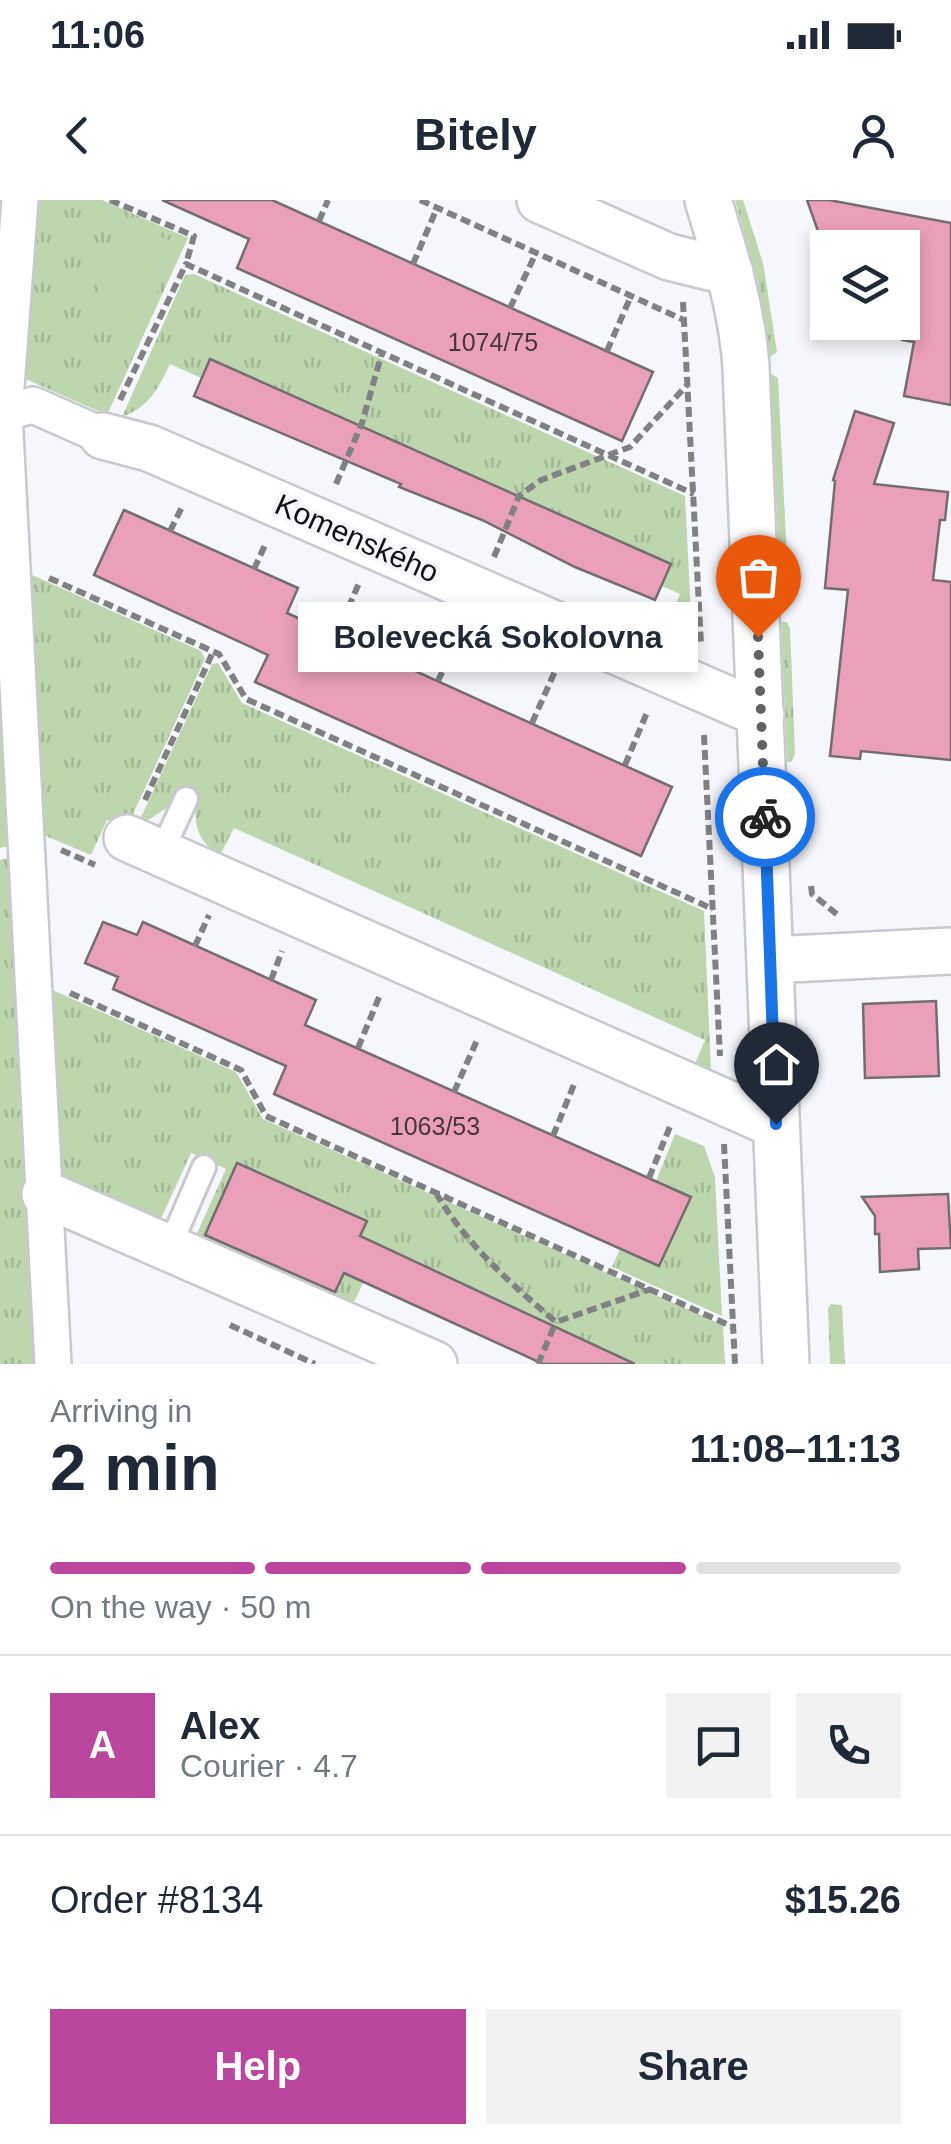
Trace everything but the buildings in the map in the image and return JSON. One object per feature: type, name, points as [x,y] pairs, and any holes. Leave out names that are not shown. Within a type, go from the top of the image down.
[{"type":"street","points":[[20,200],[4,413],[54,1364]]},
{"type":"street","points":[[540,200],[669,257],[730,272]]},
{"type":"street","points":[[708,200],[730,272],[745,352],[786,1364]]},
{"type":"street","name":"Komenského","points":[[4,413],[33,405],[103,436],[149,448],[364,574],[564,650],[676,700],[761,714]]},
{"type":"street","points":[[144,845],[776,1124]]},
{"type":"street","points":[[770,960],[951,951]]},
{"type":"street","points":[[44,1194],[434,1364]]},
{"type":"lane","points":[[144,845],[186,800]]},
{"type":"lane","points":[[169,1248],[204,1167]]},
{"type":"path","points":[[103,436],[186,264],[194,236],[110,200]]},
{"type":"path","points":[[319,221],[328,200]]},
{"type":"path","points":[[420,200],[685,321],[694,494],[676,700],[625,765]]},
{"type":"path","points":[[413,264],[437,208]]},
{"type":"path","points":[[510,308],[536,253]]},
{"type":"path","points":[[186,264],[694,494]]},
{"type":"path","points":[[606,351],[631,296]]},
{"type":"path","points":[[346,462],[362,424],[382,353]]},
{"type":"path","points":[[504,533],[519,496],[541,480],[630,447],[688,383]]},
{"type":"path","points":[[168,498],[200,512]]},
{"type":"path","points":[[250,534],[282,548]]},
{"type":"path","points":[[12,562],[218,654],[246,699],[713,909]]},
{"type":"path","points":[[336,635],[364,574]]},
{"type":"path","points":[[445,621],[478,635]]},
{"type":"path","points":[[540,663],[564,650]]},
{"type":"path","points":[[564,650],[571,676]]},
{"type":"path","points":[[532,723],[564,650]]},
{"type":"path","points":[[632,704],[676,700]]},
{"type":"path","points":[[662,717],[676,700]]},
{"type":"path","points":[[676,700],[705,736],[713,909],[704,1094],[735,1364]]},
{"type":"path","points":[[676,700],[705,736]]},
{"type":"path","points":[[810,882],[812,894],[840,916]]},
{"type":"path","points":[[358,1048],[396,957]]},
{"type":"path","points":[[33,976],[241,1070],[266,1116],[733,1327]]},
{"type":"path","points":[[454,1092],[494,1000]]},
{"type":"path","points":[[553,1136],[591,1044]]},
{"type":"path","points":[[649,1178],[704,1094]]},
{"type":"path","points":[[435,1192],[449,1215],[509,1281],[556,1322]]},
{"type":"path","points":[[538,1364],[556,1322],[650,1289]]},
{"type":"green space","points":[[34,200],[102,200],[188,238],[107,415],[21,377]]},
{"type":"green space","points":[[735,200],[743,200],[763,263],[777,352],[769,358],[758,283]]},
{"type":"green space","points":[[130,222],[179,245],[132,345],[83,322]]},
{"type":"green space","points":[[194,274],[685,496],[693,653],[658,646],[680,594],[170,364],[152,396],[122,417],[185,275]]},
{"type":"green space","points":[[769,373],[778,378],[789,599],[782,606]]},
{"type":"green space","points":[[0,566],[9,846],[0,848]]},
{"type":"green space","points":[[30,574],[201,651],[205,659],[127,827],[107,820],[91,855],[41,834]]},
{"type":"green space","points":[[781,622],[787,622],[790,628],[795,754],[791,762],[787,762]]},
{"type":"green space","points":[[218,663],[242,703],[704,911],[711,1070],[693,1068],[705,1040],[234,828],[220,855],[198,831],[196,798],[179,791],[168,807],[136,828],[212,664]]},
{"type":"green space","points":[[8,858],[14,862],[53,1364],[0,1364],[0,860]]},
{"type":"green space","points":[[48,988],[236,1072],[263,1119],[723,1325],[725,1364],[638,1364],[404,1256],[368,1272],[351,1309],[194,1240],[226,1169],[191,1153],[160,1221],[55,1174]]},
{"type":"green space","points":[[675,1134],[704,1146],[715,1177],[722,1316],[612,1267],[620,1249],[660,1265],[690,1197],[656,1181]]},
{"type":"green space","points":[[831,1304],[842,1305],[845,1364],[830,1364]]},
{"type":"way so far","points":[[758,637],[765,817]]},
{"type":"place","name":"Bolevecká Sokolovna","points":[[758,637]]},
{"type":"route","points":[[765,817],[776,1124]]}]
